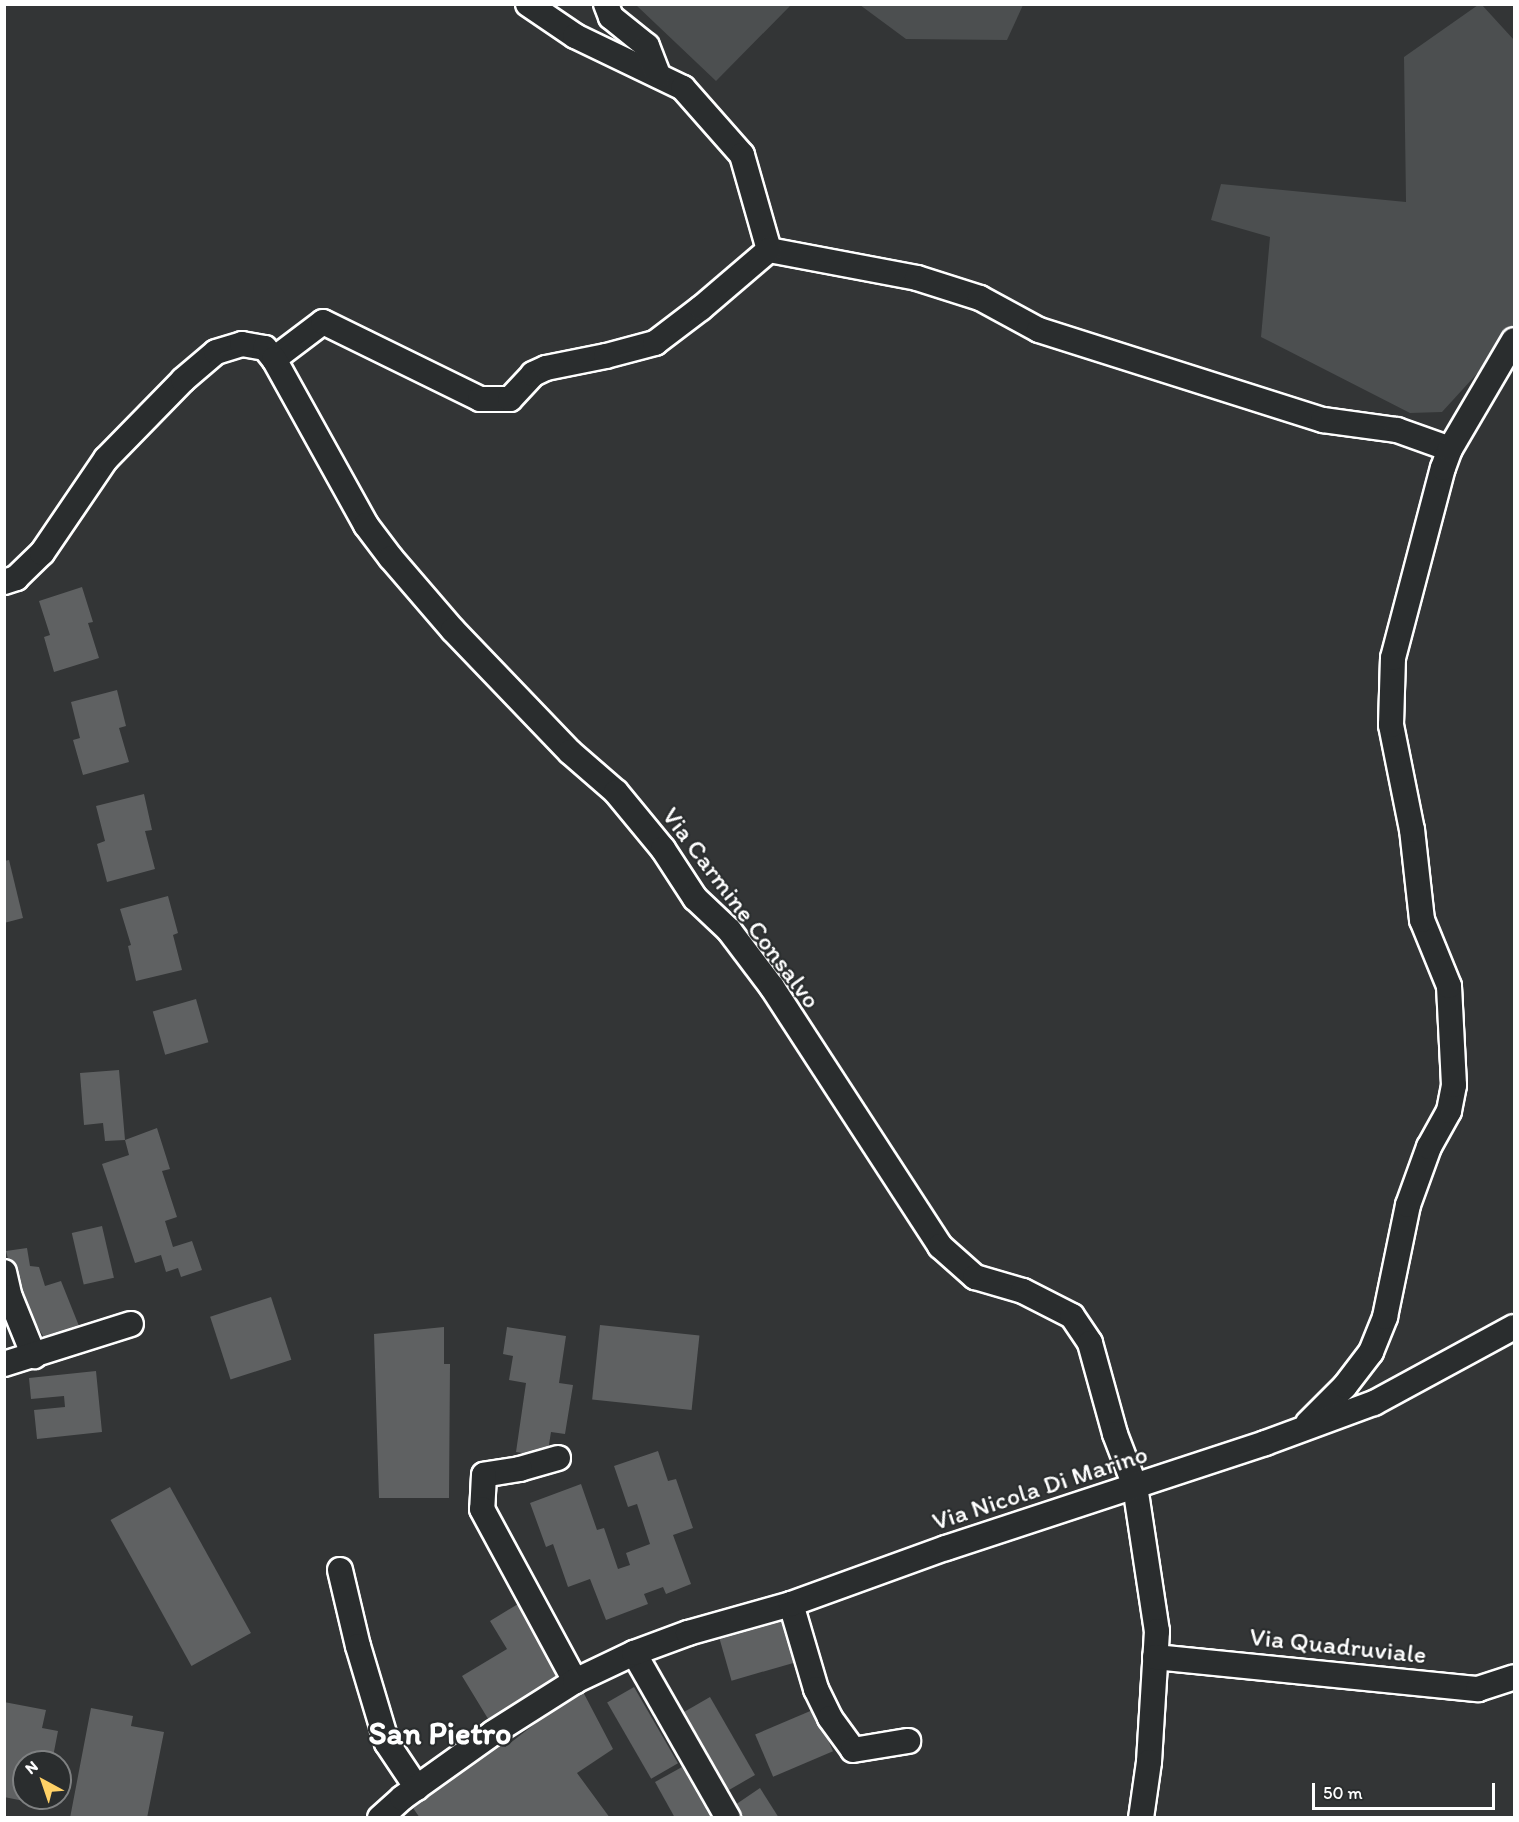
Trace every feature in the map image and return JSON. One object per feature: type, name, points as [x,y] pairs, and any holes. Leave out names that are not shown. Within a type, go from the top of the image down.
[{"type":"street","points":[[528,4],[575,36],[683,88],[742,155],[769,250]]},
{"type":"street","points":[[606,4],[611,17],[647,46],[657,75]]},
{"type":"street","points":[[4,582],[16,578],[42,554],[106,459],[183,380],[216,352],[242,344],[265,348],[274,359],[323,322],[458,391],[480,399],[510,399],[533,374],[546,368],[655,343],[702,308],[769,250]]},
{"type":"street","points":[[769,250],[917,278],[980,298],[1039,330],[1323,420],[1397,430],[1450,449]]},
{"type":"street","points":[[1302,1429],[1345,1386],[1371,1352],[1385,1317],[1408,1205],[1429,1147],[1449,1111],[1454,1085],[1449,986],[1422,920],[1412,830],[1391,725],[1393,658],[1425,528],[1450,449],[1515,340]]},
{"type":"street","name":"Via Carmine Consalvo","points":[[274,359],[361,516],[391,558],[453,630],[570,752],[616,792],[663,849],[695,898],[729,930],[772,987],[818,1062],[940,1246],[975,1277],[1023,1291],[1072,1316],[1090,1343],[1115,1434],[1135,1486]]},
{"type":"street","points":[[4,1272],[10,1297],[34,1356]]},
{"type":"street","points":[[4,1364],[130,1323]]},
{"type":"street","name":"Via Nicola Di Marino","points":[[380,1818],[493,1733],[575,1681],[634,1653],[688,1633],[792,1604],[946,1548],[1135,1486],[1374,1403],[1515,1328]]},
{"type":"street","points":[[558,1458],[520,1469],[484,1475],[482,1509],[575,1681]]},
{"type":"street","points":[[1135,1486],[1157,1631],[1149,1762],[1141,1818]]},
{"type":"street","points":[[340,1570],[358,1646],[387,1743],[417,1788]]},
{"type":"street","points":[[792,1604],[816,1689],[830,1718],[853,1750],[908,1741]]},
{"type":"street","points":[[634,1653],[728,1818]]},
{"type":"street","name":"Via Quadruviale","points":[[1155,1657],[1479,1689],[1515,1677]]},
{"type":"shaded area","points":[[636,5],[791,5],[716,81]]},
{"type":"shaded area","points":[[860,5],[1023,5],[1007,40],[906,39]]},
{"type":"shaded area","points":[[1478,5],[1482,5],[1514,40],[1514,325],[1484,366],[1442,412],[1410,413],[1261,337],[1270,237],[1211,220],[1221,184],[1406,202],[1404,57]]},
{"type":"building","points":[[82,587],[93,622],[88,623],[99,658],[54,672],[44,637],[50,635],[39,601]]},
{"type":"building","points":[[117,690],[126,726],[119,728],[129,762],[83,775],[73,740],[80,738],[71,702]]},
{"type":"building","points":[[144,794],[152,830],[145,831],[155,869],[107,882],[97,844],[105,841],[96,806]]},
{"type":"building","points":[[9,860],[23,918],[4,923],[4,861]]},
{"type":"building","points":[[168,896],[178,933],[173,935],[182,970],[136,981],[128,946],[131,945],[120,909]]},
{"type":"building","points":[[196,999],[208,1042],[165,1055],[153,1011]]},
{"type":"building","points":[[119,1070],[125,1140],[105,1141],[103,1123],[84,1125],[80,1073]]},
{"type":"building","points":[[157,1128],[170,1169],[162,1171],[177,1217],[165,1221],[173,1247],[192,1241],[202,1270],[181,1277],[178,1268],[166,1272],[161,1255],[135,1263],[102,1164],[129,1155],[125,1140]]},
{"type":"building","points":[[102,1226],[114,1278],[84,1285],[72,1233]]},
{"type":"building","points":[[27,1248],[30,1266],[39,1267],[45,1286],[61,1281],[81,1331],[46,1341],[16,1290],[6,1251]]},
{"type":"building","points":[[271,1297],[291,1360],[231,1380],[210,1317]]},
{"type":"building","points":[[600,1325],[699,1335],[692,1410],[592,1400]]},
{"type":"building","points":[[444,1327],[444,1364],[450,1364],[449,1498],[379,1498],[374,1334]]},
{"type":"building","points":[[507,1327],[566,1336],[559,1383],[573,1385],[565,1434],[551,1432],[547,1457],[516,1452],[526,1383],[509,1380],[513,1356],[503,1354]]},
{"type":"building","points":[[96,1371],[102,1432],[37,1439],[34,1410],[65,1407],[64,1396],[31,1399],[29,1378]]},
{"type":"building","points":[[658,1451],[668,1481],[676,1479],[693,1528],[673,1535],[691,1584],[666,1594],[663,1587],[644,1594],[648,1604],[606,1620],[590,1579],[568,1587],[553,1544],[546,1547],[530,1503],[581,1484],[597,1530],[604,1528],[618,1569],[630,1565],[626,1553],[650,1544],[637,1504],[628,1507],[614,1466]]},
{"type":"building","points":[[170,1487],[251,1633],[191,1666],[111,1520]]},
{"type":"building","points":[[518,1604],[559,1680],[490,1722],[462,1676],[507,1649],[490,1621]]},
{"type":"building","points":[[783,1617],[796,1662],[732,1681],[719,1635]]},
{"type":"building","points":[[634,1687],[678,1763],[651,1779],[607,1702]]},
{"type":"building","points":[[581,1688],[613,1749],[577,1773],[610,1818],[420,1818],[406,1798],[496,1735],[505,1747]]},
{"type":"building","points":[[710,1697],[755,1775],[726,1792],[681,1714]]},
{"type":"building","points":[[4,1702],[46,1710],[42,1728],[58,1731],[54,1750],[12,1750],[12,1799],[4,1797]]},
{"type":"building","points":[[91,1708],[133,1716],[131,1726],[164,1732],[147,1818],[70,1818]]},
{"type":"building","points":[[815,1709],[833,1751],[773,1777],[755,1734]]},
{"type":"building","points":[[682,1767],[711,1818],[675,1818],[655,1782]]},
{"type":"building","points":[[760,1788],[779,1818],[743,1818],[735,1805]]},
{"type":"district","name":"San Pietro","points":[[440,1733]]}]
